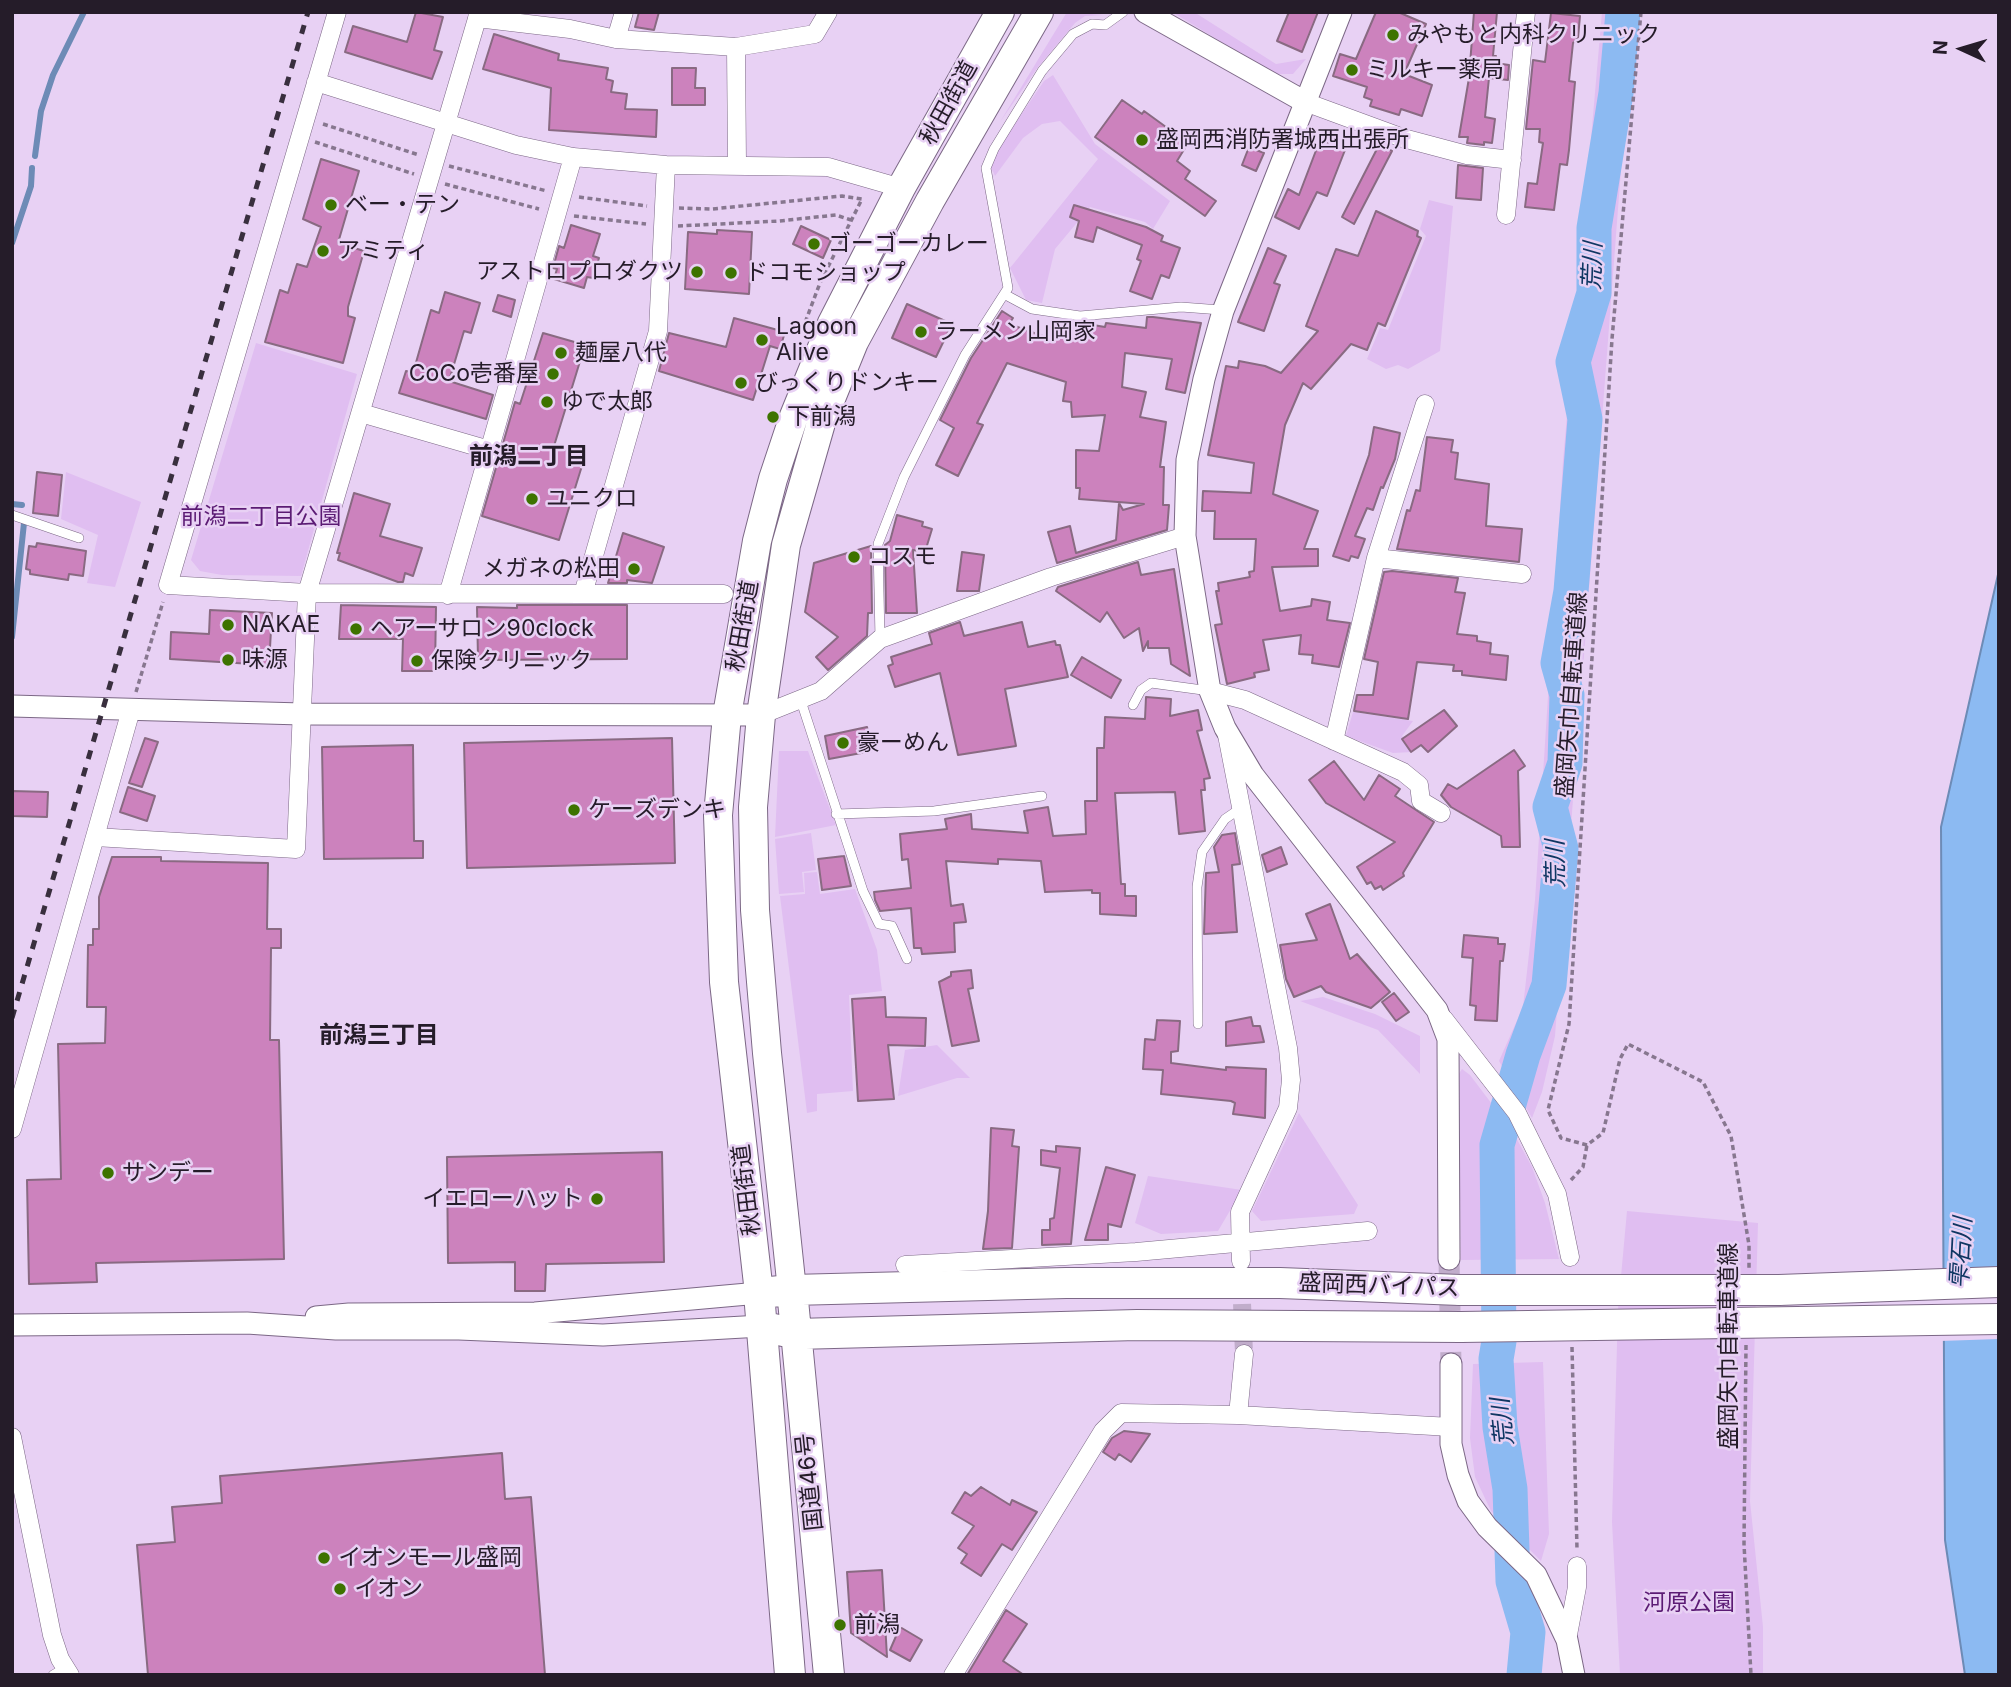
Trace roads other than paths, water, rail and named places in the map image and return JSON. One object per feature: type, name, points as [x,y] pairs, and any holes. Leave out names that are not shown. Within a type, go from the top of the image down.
[{"type":"highway","name":"盛岡西バイパス","points":[[759,1293],[792,1290],[1200,1283],[1460,1290],[1779,1290],[1999,1282]]},
{"type":"highway","name":"国道46号","points":[[792,1290],[829,1675]]},
{"type":"highway","name":"国道46号","points":[[759,1293],[790,1675]]},
{"type":"highway","name":"盛岡西バイパス","points":[[761,1326],[796,1334],[1137,1325],[1461,1327],[1999,1319]]},
{"type":"main road","name":"秋田街道","points":[[759,1293],[723,982],[718,815],[727,715],[757,541],[773,478],[832,323],[901,188],[1000,12]]},
{"type":"main road","name":"秋田街道","points":[[792,1290],[755,910],[753,807],[761,715],[786,545],[821,423],[860,330],[1039,12]]},
{"type":"street","points":[[337,12],[168,585],[307,593],[724,594]]},
{"type":"street","points":[[616,39],[624,12]]},
{"type":"street","points":[[95,837],[296,849],[307,593],[478,15],[616,39],[736,47],[815,34],[828,12]]},
{"type":"street","points":[[1145,12],[1305,102],[1403,138],[1467,155],[1512,160]]},
{"type":"street","points":[[1341,12],[1223,310],[1204,379],[1187,460],[1185,536],[1210,691],[1225,727],[1253,775],[1517,1113],[1557,1194],[1570,1257]]},
{"type":"street","points":[[1506,215],[1525,12]]},
{"type":"street","points":[[736,47],[737,164]]},
{"type":"street","points":[[316,82],[516,145],[573,157],[666,165],[828,167],[901,188]]},
{"type":"street","points":[[448,595],[573,157]]},
{"type":"street","points":[[583,594],[658,331],[666,165]]},
{"type":"street","points":[[1334,741],[1376,558],[1425,404]]},
{"type":"street","points":[[361,413],[489,450]]},
{"type":"street","points":[[12,706],[302,714],[761,715],[821,691],[880,639],[966,605],[1185,536]]},
{"type":"street","points":[[1376,558],[1522,574]]},
{"type":"street","points":[[1210,691],[1245,699],[1403,772],[1419,785],[1421,801],[1441,813]]},
{"type":"street","points":[[12,1129],[131,710]]},
{"type":"street","points":[[1225,727],[1291,1080],[1288,1108],[1240,1212],[1239,1252]]},
{"type":"street","points":[[1437,1010],[1448,1039],[1449,1259]]},
{"type":"street","points":[[905,1265],[1239,1252],[1368,1231]]},
{"type":"street","points":[[247,1323],[349,1314],[535,1313],[759,1293]]},
{"type":"street","points":[[12,1325],[247,1323],[336,1329],[459,1329],[603,1335],[761,1326]]},
{"type":"street","points":[[1238,1415],[1244,1354]]},
{"type":"street","points":[[1451,1364],[1451,1444],[1458,1475],[1468,1501],[1487,1527],[1536,1575],[1567,1640],[1574,1675]]},
{"type":"street","points":[[953,1675],[1102,1431],[1121,1413],[1238,1415],[1451,1427]]},
{"type":"street","points":[[13,1449],[51,1629],[63,1672]]},
{"type":"street","points":[[1567,1640],[1577,1587],[1577,1566]]},
{"type":"lane","points":[[880,639],[878,544],[904,477],[965,355],[1008,288],[986,168],[993,149],[1042,71],[1073,34],[1092,24],[1105,25],[1123,12]]},
{"type":"lane","points":[[1004,294],[1032,309],[1080,316],[1181,307],[1223,310]]},
{"type":"lane","points":[[12,515],[79,538]]},
{"type":"lane","points":[[1133,705],[1141,690],[1151,683],[1210,691]]},
{"type":"lane","points":[[801,701],[863,891],[879,924],[892,926],[907,959]]},
{"type":"lane","points":[[836,814],[934,811],[1042,796]]},
{"type":"lane","points":[[1198,1024],[1197,887],[1202,852],[1225,818],[1241,808]]},
{"type":"water","name":"雫石川","points":[[1999,570],[1999,1675],[1965,1675],[1945,1540],[1941,827]]},
{"type":"waterway","points":[[35,156],[41,111],[53,75],[84,12]]},
{"type":"waterway","name":"荒川","points":[[1524,1675],[1528,1632],[1513,1581],[1510,1489],[1500,1427],[1496,1359],[1499,1341],[1497,1145],[1523,1055],[1549,985],[1561,849],[1550,807],[1565,763],[1567,695],[1558,663],[1571,591],[1585,419],[1573,362],[1594,293],[1594,228],[1616,93],[1623,12]]},
{"type":"waterway","points":[[12,243],[31,186],[32,168]]},
{"type":"waterway","points":[[12,504],[22,505]]},
{"type":"waterway","points":[[12,637],[24,523]]},
{"type":"tunnel","points":[[1449,1259],[1451,1364]]},
{"type":"tunnel","points":[[1241,1277],[1244,1354]]},
{"type":"railway","points":[[12,1018],[308,12]]},
{"type":"place","name":"みやもと内科クリニック","points":[[1393,35]]},
{"type":"place","name":"ミルキー薬局","points":[[1352,70]]},
{"type":"place","name":"盛岡西消防署城西出張所","points":[[1142,140]]},
{"type":"place","name":"ベー・テン","points":[[331,205]]},
{"type":"place","name":"ゴーゴーカレー","points":[[814,244]]},
{"type":"place","name":"アミティ","points":[[323,251]]},
{"type":"place","name":"アストロプロダクツ","points":[[697,272]]},
{"type":"place","name":"ドコモショップ","points":[[731,273]]},
{"type":"place","name":"ラーメン山岡家","points":[[921,332]]},
{"type":"place","name":"Lagoon Alive","points":[[762,340]]},
{"type":"place","name":"麺屋八代","points":[[561,353]]},
{"type":"place","name":"CoCo壱番屋","points":[[553,374]]},
{"type":"place","name":"びっくりドンキー","points":[[741,383]]},
{"type":"place","name":"ゆで太郎","points":[[547,402]]},
{"type":"place","name":"下前潟","points":[[773,417]]},
{"type":"place","name":"ユニクロ","points":[[532,499]]},
{"type":"place","name":"コスモ","points":[[854,557]]},
{"type":"place","name":"メガネの松田","points":[[634,569]]},
{"type":"place","name":"NAKAE","points":[[228,625]]},
{"type":"place","name":"ヘアーサロン90clock","points":[[356,629]]},
{"type":"place","name":"味源","points":[[228,660]]},
{"type":"place","name":"保険クリニック","points":[[417,661]]},
{"type":"place","name":"豪ーめん","points":[[843,743]]},
{"type":"place","name":"ケーズデンキ","points":[[574,810]]},
{"type":"place","name":"サンデー","points":[[108,1173]]},
{"type":"place","name":"イエローハット","points":[[597,1199]]},
{"type":"place","name":"イオンモール盛岡","points":[[324,1558]]},
{"type":"place","name":"イオン","points":[[340,1589]]},
{"type":"place","name":"前潟","points":[[840,1625]]},
{"type":"district","name":"前潟二丁目","points":[[529,457]]},
{"type":"district","name":"前潟三丁目","points":[[379,1036]]},
{"type":"park label","name":"前潟二丁目公園","points":[[261,517]]},
{"type":"park label","name":"河原公園","points":[[1689,1603]]}]
